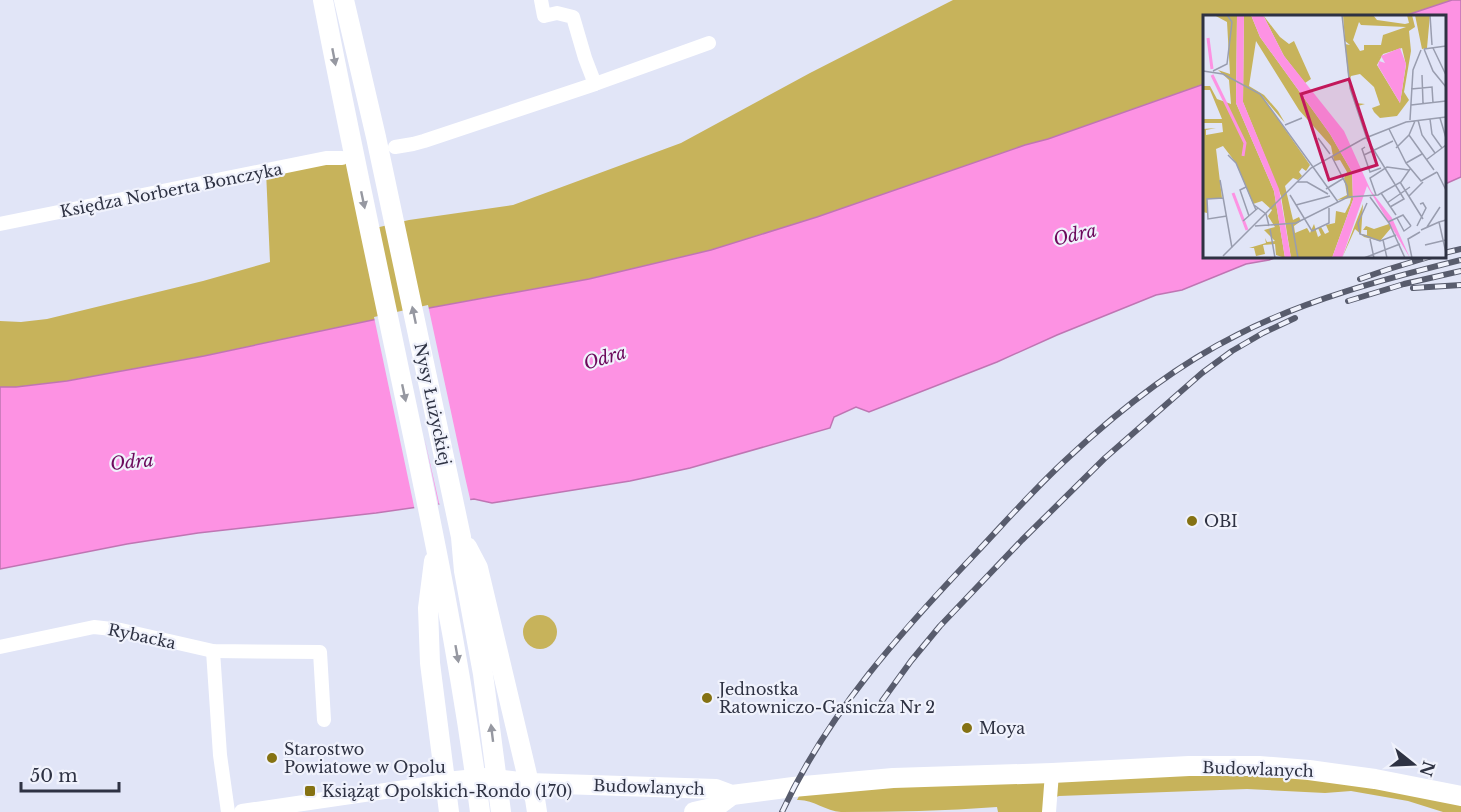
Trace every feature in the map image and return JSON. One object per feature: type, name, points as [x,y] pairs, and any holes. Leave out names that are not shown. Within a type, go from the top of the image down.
[{"type":"main road","name":"Nysy Łużyckiej","points":[[323,0],[350,155],[370,233],[447,596],[480,812]]},
{"type":"main road","name":"Nysy Łużyckiej","points":[[344,0],[376,137],[388,154],[393,219],[461,537],[471,570],[468,593],[483,674],[501,812]]},
{"type":"main road","points":[[436,543],[428,608],[430,663],[448,812]]},
{"type":"main road","points":[[471,570],[537,812]]},
{"type":"main road","name":"Budowlanych","points":[[446,782],[486,778],[529,783],[716,789],[732,795],[893,778],[1190,766],[1283,768],[1375,779],[1461,796]]},
{"type":"main road","name":"Budowlanych","points":[[694,812],[716,807],[732,795]]},
{"type":"street","points":[[541,0],[544,16],[557,13],[573,17],[595,84]]},
{"type":"street","points":[[388,154],[709,43]]},
{"type":"street","name":"Księdza Norberta Bonczyka","points":[[0,224],[350,155]]},
{"type":"street","name":"Rybacka","points":[[0,647],[94,627],[121,630],[213,651],[320,652],[324,720]]},
{"type":"street","points":[[213,651],[220,755],[228,812]]},
{"type":"street","points":[[1049,812],[1053,773]]},
{"type":"street","points":[[242,812],[446,782]]},
{"type":"shaded area","points":[[953,0],[1452,0],[1407,15],[1203,15],[1203,84],[817,217],[711,250],[589,279],[429,308],[204,356],[67,381],[0,387],[0,321],[21,322],[47,319],[203,281],[270,262],[266,171],[350,151],[367,230],[409,220],[513,205],[681,143],[810,73]]},
{"type":"shaded area","points":[[540,615],[552,620],[557,632],[552,644],[540,649],[528,644],[523,632],[528,620]]},
{"type":"shaded area","points":[[1259,766],[1461,796],[1461,812],[1443,812],[1408,801],[1351,791],[1325,793],[1247,789],[1059,796],[1051,799],[1049,812],[998,812],[997,807],[841,812],[808,801],[797,800],[804,786]]},
{"type":"water","points":[[1452,0],[1461,0],[1461,177],[1446,184],[1446,15],[1407,15]]},
{"type":"water","name":"Odra","points":[[1203,84],[1203,258],[1274,258],[1246,264],[1182,290],[1156,295],[997,362],[869,412],[856,407],[834,417],[830,428],[690,468],[630,481],[492,503],[474,499],[376,513],[198,533],[127,544],[0,569],[0,387],[67,381],[204,356],[429,308],[589,279],[711,250],[817,217]]},
{"type":"pier","points":[[428,305],[471,503],[440,507],[424,436],[439,507],[415,511],[374,317]]},
{"type":"railway","points":[[1446,253],[1461,249]]},
{"type":"railway","points":[[1360,279],[1425,258]]},
{"type":"railway","points":[[782,812],[801,775],[844,706],[894,643],[1045,480],[1128,406],[1192,360],[1264,322],[1347,291],[1461,260]]},
{"type":"railway","points":[[1348,301],[1404,284],[1461,271]]},
{"type":"railway","points":[[1413,288],[1461,285]]},
{"type":"railway","points":[[882,701],[940,626],[1105,458],[1202,373],[1232,351],[1295,318]]},
{"type":"place","name":"OBI","points":[[1192,521]]},
{"type":"place","name":"Jednostka Ratowniczo-Gaśnicza Nr 2","points":[[707,698]]},
{"type":"place","name":"Moya","points":[[967,728]]},
{"type":"place","name":"Starostwo Powiatowe w Opolu","points":[[272,758]]},
{"type":"place","name":"Książąt Opolskich-Rondo (170)","points":[[310,791]]}]
